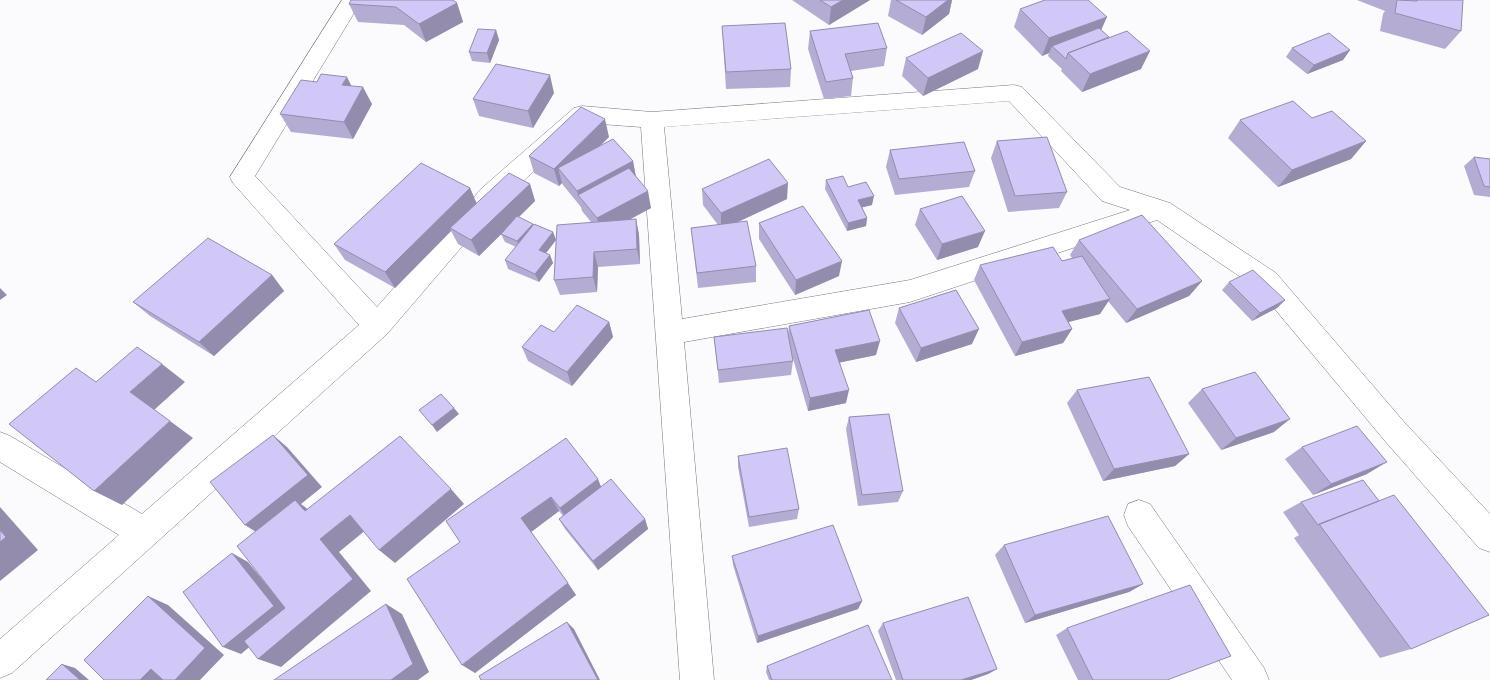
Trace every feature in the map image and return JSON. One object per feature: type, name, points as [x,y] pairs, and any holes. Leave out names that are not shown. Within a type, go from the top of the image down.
[{"type":"street","points":[[352,0],[242,177],[377,326]]},
{"type":"street","points":[[0,661],[377,326],[492,194],[582,114],[652,120],[1014,93],[1111,194],[1161,210],[1267,281],[1395,432],[1490,536]]},
{"type":"street","points":[[652,120],[697,680]]},
{"type":"street","points":[[669,332],[910,291],[1161,210]]},
{"type":"street","points":[[0,446],[144,533]]},
{"type":"street","points":[[1139,515],[1252,680]]},
{"type":"building","points":[[351,0],[453,0],[457,3],[419,24],[396,7],[349,4]]},
{"type":"building","points":[[820,0],[843,0],[831,7]]},
{"type":"building","points":[[896,0],[948,0],[926,17]]},
{"type":"building","points":[[1045,0],[1088,0],[1107,17],[1049,38],[1020,9]]},
{"type":"building","points":[[1397,0],[1463,0],[1461,31],[1395,13]]},
{"type":"building","points":[[785,23],[791,69],[726,72],[722,26]]},
{"type":"building","points":[[878,23],[887,48],[845,54],[853,78],[826,82],[810,31]]},
{"type":"building","points":[[1099,28],[1109,37],[1068,53],[1066,59],[1052,46]]},
{"type":"building","points":[[478,29],[496,30],[487,53],[469,52]]},
{"type":"building","points":[[1127,31],[1150,51],[1090,74],[1068,53]]},
{"type":"building","points":[[961,33],[983,51],[928,78],[906,58]]},
{"type":"building","points":[[1329,33],[1350,50],[1314,65],[1292,48]]},
{"type":"building","points":[[496,64],[550,75],[528,111],[473,99]]},
{"type":"building","points":[[321,74],[347,77],[342,85],[363,87],[344,122],[280,114],[301,80],[317,82]]},
{"type":"building","points":[[1293,101],[1312,118],[1332,111],[1366,141],[1292,170],[1240,120]]},
{"type":"building","points":[[581,107],[605,119],[554,169],[529,156]]},
{"type":"building","points":[[1047,137],[1067,192],[1015,196],[997,141]]},
{"type":"building","points":[[613,139],[633,161],[577,191],[558,168]]},
{"type":"building","points":[[964,142],[975,171],[899,179],[890,150]]},
{"type":"building","points":[[1474,157],[1490,159],[1490,187],[1484,186]]},
{"type":"building","points":[[769,159],[788,183],[721,213],[702,189]]},
{"type":"building","points":[[421,163],[470,188],[385,272],[334,244]]},
{"type":"building","points":[[629,168],[648,191],[597,218],[578,195]]},
{"type":"building","points":[[509,173],[530,184],[471,240],[450,228]]},
{"type":"building","points":[[843,176],[848,187],[866,182],[874,196],[858,200],[867,218],[848,223],[826,180]]},
{"type":"building","points":[[962,196],[985,231],[942,244],[920,209]]},
{"type":"building","points":[[803,206],[842,261],[796,280],[759,223]]},
{"type":"building","points":[[1142,215],[1202,281],[1137,309],[1079,240]]},
{"type":"building","points":[[517,216],[533,224],[517,241],[501,234]]},
{"type":"building","points":[[636,219],[637,249],[594,252],[593,277],[554,280],[557,225]]},
{"type":"building","points":[[747,221],[756,266],[697,273],[691,228]]},
{"type":"building","points":[[534,224],[553,232],[539,250],[550,255],[535,274],[505,260]]},
{"type":"building","points":[[208,238],[272,275],[199,342],[133,302]]},
{"type":"building","points":[[1053,247],[1062,261],[1082,256],[1110,299],[1062,311],[1072,329],[1022,342],[980,265]]},
{"type":"building","points":[[1253,270],[1285,300],[1260,313],[1229,282]]},
{"type":"building","points":[[956,290],[979,329],[921,348],[899,308]]},
{"type":"building","points":[[577,305],[609,322],[567,372],[522,347],[541,325],[554,332]]},
{"type":"building","points":[[869,310],[880,341],[835,350],[849,390],[810,398],[789,326]]},
{"type":"building","points":[[787,328],[793,361],[718,370],[714,337]]},
{"type":"building","points":[[137,347],[162,364],[130,392],[170,421],[94,491],[9,424],[76,368],[96,382]]},
{"type":"building","points":[[1255,372],[1290,419],[1236,438],[1202,389]]},
{"type":"building","points":[[1149,377],[1189,454],[1114,469],[1077,390]]},
{"type":"building","points":[[441,394],[454,408],[432,425],[419,410]]},
{"type":"building","points":[[889,414],[903,491],[862,495],[849,417]]},
{"type":"building","points":[[1357,426],[1387,462],[1331,484],[1302,447]]},
{"type":"building","points":[[273,435],[308,475],[245,525],[210,482]]},
{"type":"building","points":[[400,436],[451,489],[379,550],[350,515],[320,539],[353,579],[258,659],[244,641],[285,608],[237,546],[295,500],[305,511]]},
{"type":"building","points":[[566,438],[598,479],[560,508],[551,497],[521,518],[568,583],[462,665],[407,579],[460,542],[446,521]]},
{"type":"building","points":[[787,448],[799,509],[749,517],[738,456]]},
{"type":"building","points":[[611,479],[645,519],[593,561],[559,519]]},
{"type":"building","points":[[1363,480],[1379,501],[1318,525],[1301,502]]},
{"type":"building","points":[[1394,495],[1489,615],[1411,649],[1319,524]]},
{"type":"building","points":[[1108,516],[1143,584],[1035,615],[1004,545]]},
{"type":"building","points":[[833,525],[862,601],[758,636],[732,556]]},
{"type":"building","points":[[0,530],[6,537],[0,542]]},
{"type":"building","points":[[232,553],[274,606],[223,647],[183,592]]},
{"type":"building","points":[[1190,585],[1231,656],[1167,680],[1093,680],[1067,628]]},
{"type":"building","points":[[148,596],[205,648],[175,680],[163,680],[151,669],[140,680],[104,680],[84,660]]},
{"type":"building","points":[[968,597],[997,669],[961,680],[903,680],[883,623]]},
{"type":"building","points":[[386,604],[413,664],[391,680],[274,680]]},
{"type":"building","points":[[567,622],[598,680],[481,680],[479,676]]},
{"type":"building","points":[[868,625],[892,680],[772,680],[767,666]]},
{"type":"building","points":[[62,664],[80,680],[46,680]]}]
